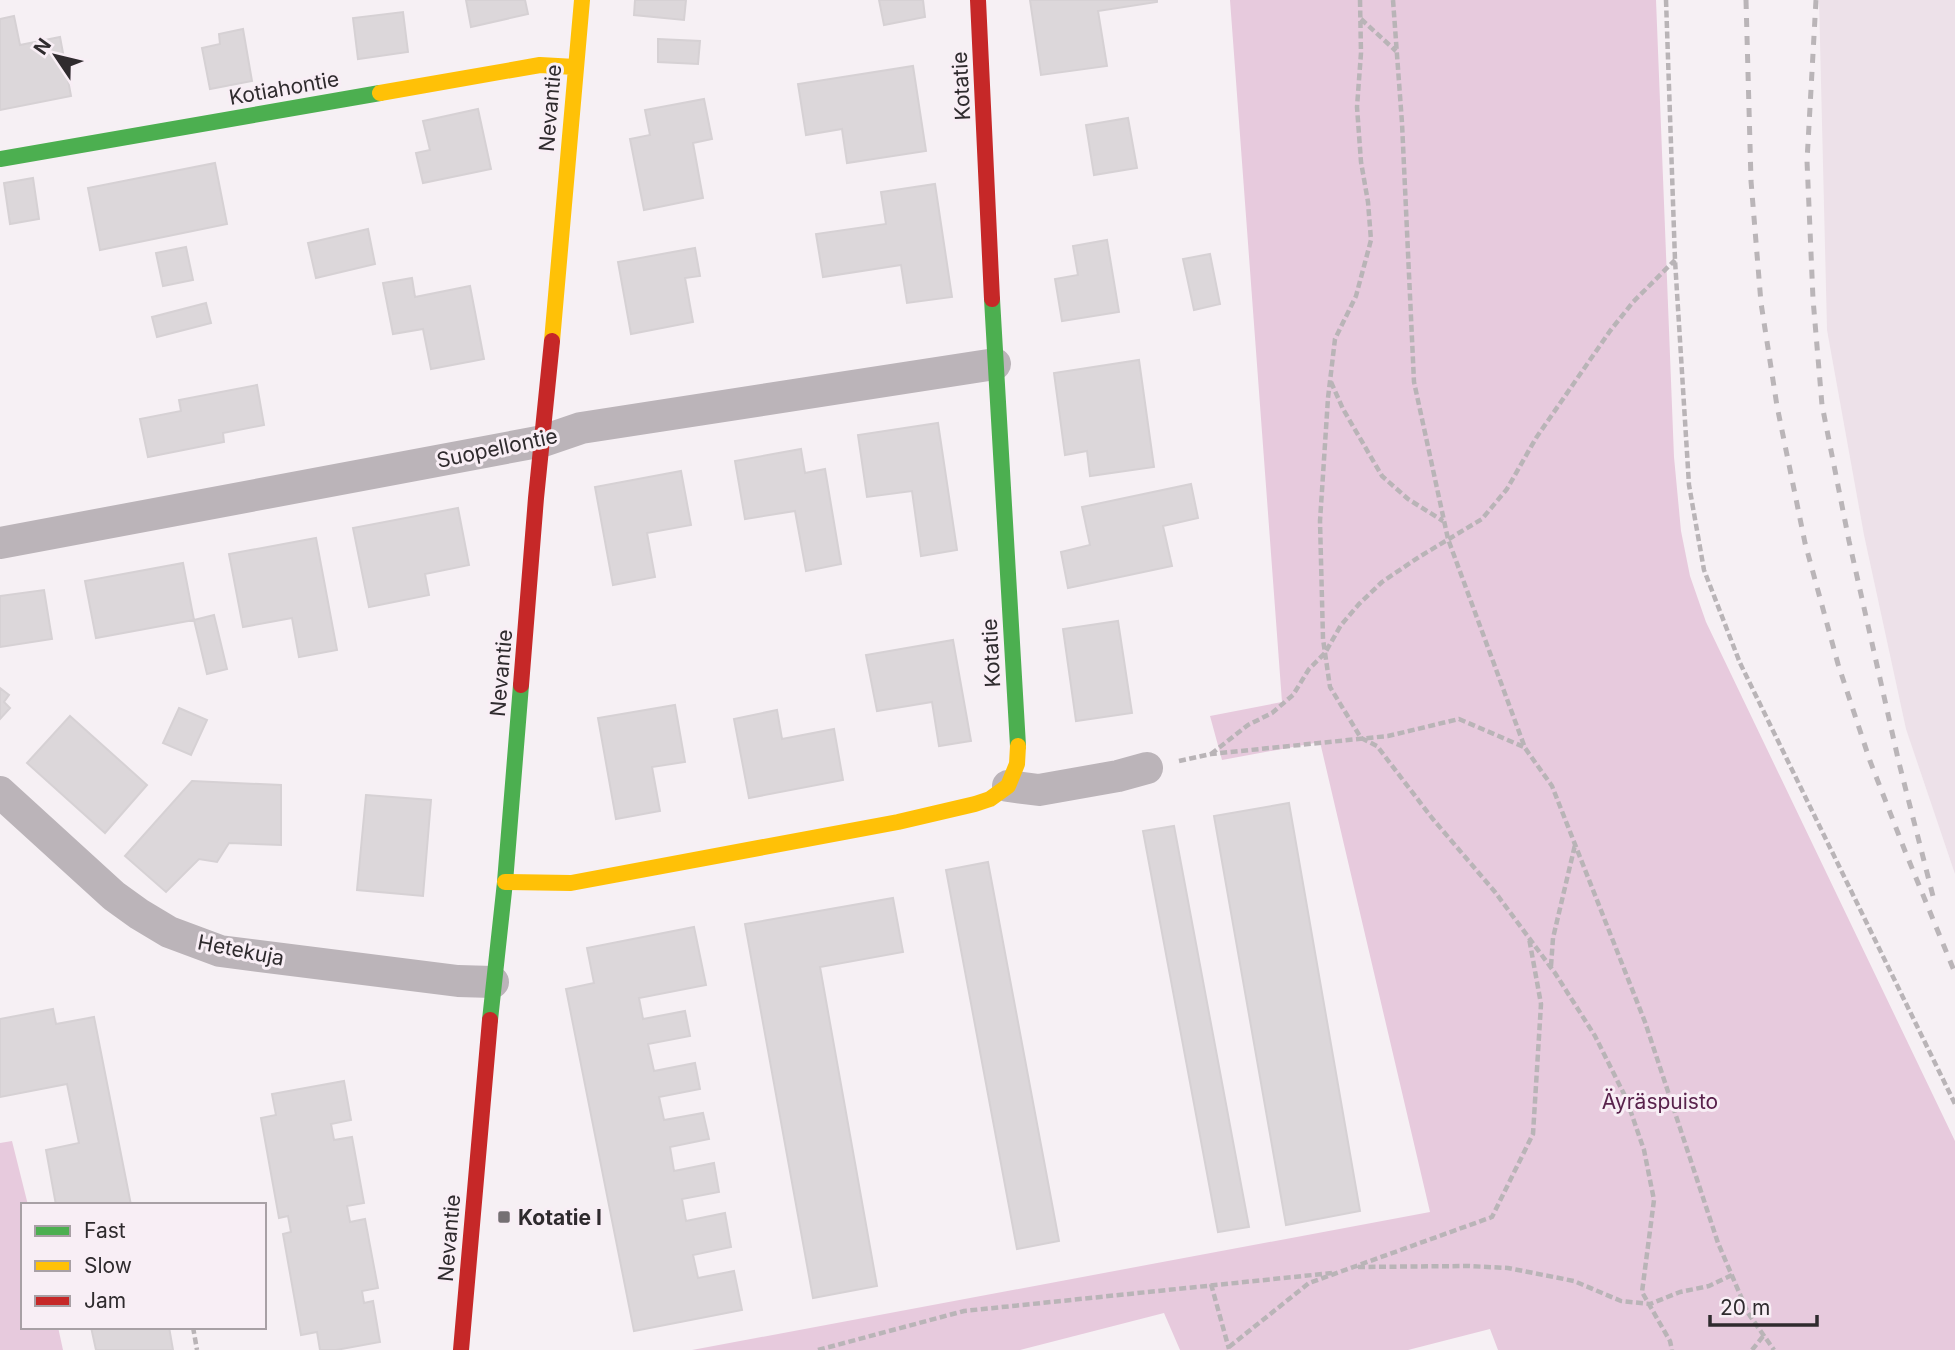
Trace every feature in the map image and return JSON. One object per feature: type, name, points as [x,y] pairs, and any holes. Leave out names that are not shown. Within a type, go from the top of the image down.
[{"type":"street","name":"Nevantie","points":[[461,1350],[582,0]]},
{"type":"street","name":"Kotatie","points":[[978,0],[995,363],[1017,740],[1017,764],[1008,786]]},
{"type":"street","name":"Kotiahontie","points":[[0,159],[540,65],[575,67]]},
{"type":"street","name":"Suopellontie","points":[[0,543],[543,441],[581,428],[995,363]]},
{"type":"street","points":[[505,882],[571,883],[884,824],[975,804],[990,799],[1008,786],[1039,790],[1147,768]]},
{"type":"street","name":"Hetekuja","points":[[0,792],[114,896],[159,927],[188,940],[220,951],[458,981],[493,982]]},
{"type":"path","points":[[1360,0],[1361,54],[1357,107],[1371,240],[1356,296],[1335,339],[1324,447],[1320,521],[1321,593],[1330,687],[1361,738],[1377,746],[1432,818],[1495,892],[1551,967],[1594,1037],[1626,1098],[1644,1150],[1654,1200],[1642,1292],[1670,1341],[1672,1350]]},
{"type":"path","points":[[1393,0],[1402,123],[1414,382],[1448,539],[1525,748],[1552,786],[1645,1022],[1718,1242],[1748,1313],[1774,1350]]},
{"type":"path","points":[[1667,0],[1675,260],[1689,485],[1704,570],[1740,663],[1955,1104]]},
{"type":"path","points":[[1361,18],[1397,52]]},
{"type":"path","points":[[1211,754],[1248,725],[1272,713],[1293,695],[1309,669],[1325,653],[1342,625],[1382,582],[1482,519],[1507,489],[1536,438],[1610,331],[1633,302],[1675,260]]},
{"type":"path","points":[[1331,381],[1343,409],[1382,476],[1408,499],[1444,521]]},
{"type":"path","points":[[1147,768],[1211,754],[1388,736],[1459,719],[1525,748]]},
{"type":"path","points":[[1551,967],[1553,939],[1575,843]]},
{"type":"path","points":[[1211,1284],[1229,1348],[1309,1283],[1492,1217],[1533,1134],[1541,1003],[1528,936]]},
{"type":"path","points":[[1354,1267],[1508,1268],[1574,1281],[1621,1301],[1650,1304],[1680,1292],[1709,1286],[1732,1275]]},
{"type":"path","points":[[818,1350],[964,1311],[1341,1272]]},
{"type":"path","points":[[193,1329],[197,1350]]},
{"type":"path","points":[[1752,1350],[1764,1335]]},
{"type":"shaded area","points":[[1819,0],[1955,0],[1955,874],[1906,729],[1864,535],[1827,330]]},
{"type":"green space","name":"Äyräspuisto","points":[[1230,0],[1656,0],[1674,457],[1681,531],[1690,576],[1706,622],[1955,1141],[1955,1350],[1498,1350],[1490,1329],[1408,1350],[1180,1350],[1164,1313],[1020,1350],[692,1350],[1430,1212],[1320,742],[1222,760],[1210,716],[1282,702]]},
{"type":"green space","points":[[12,1141],[28,1203],[21,1203],[21,1329],[58,1329],[63,1350],[0,1350],[0,1143]]},
{"type":"building","points":[[466,0],[525,0],[528,14],[471,27]]},
{"type":"building","points":[[635,0],[686,0],[684,20],[634,15]]},
{"type":"building","points":[[879,0],[923,0],[925,17],[884,25]]},
{"type":"building","points":[[1030,0],[1157,2],[1098,11],[1107,66],[1041,75]]},
{"type":"building","points":[[403,12],[408,52],[358,59],[353,18]]},
{"type":"building","points":[[14,16],[20,45],[60,37],[71,96],[0,110],[0,19]]},
{"type":"building","points":[[243,29],[252,81],[210,89],[202,48],[220,44],[219,34]]},
{"type":"building","points":[[658,39],[700,41],[698,64],[658,62]]},
{"type":"building","points":[[913,66],[926,151],[847,163],[842,129],[806,135],[798,84]]},
{"type":"building","points":[[704,99],[712,139],[693,143],[703,198],[644,210],[630,139],[650,135],[645,110]]},
{"type":"building","points":[[478,109],[491,169],[423,183],[416,153],[430,150],[423,121]]},
{"type":"building","points":[[1128,118],[1137,168],[1094,175],[1086,125]]},
{"type":"building","points":[[215,163],[227,224],[100,250],[88,188]]},
{"type":"building","points":[[33,178],[39,219],[10,224],[4,183]]},
{"type":"building","points":[[935,184],[952,297],[907,303],[901,265],[823,277],[816,234],[886,224],[881,192]]},
{"type":"building","points":[[368,229],[375,264],[316,278],[308,243]]},
{"type":"building","points":[[1107,240],[1119,312],[1062,321],[1055,279],[1078,275],[1073,246]]},
{"type":"building","points":[[186,247],[193,280],[163,286],[156,253]]},
{"type":"building","points":[[695,248],[700,276],[685,278],[693,322],[631,334],[618,262]]},
{"type":"building","points":[[1210,254],[1220,304],[1194,310],[1183,259]]},
{"type":"building","points":[[412,278],[415,297],[470,286],[484,359],[431,369],[423,329],[393,334],[383,283]]},
{"type":"building","points":[[206,303],[211,323],[157,337],[152,317]]},
{"type":"building","points":[[1139,360],[1154,467],[1090,476],[1087,451],[1065,455],[1054,373]]},
{"type":"building","points":[[257,385],[264,425],[223,433],[224,442],[148,457],[140,419],[181,411],[179,400]]},
{"type":"building","points":[[938,423],[957,550],[921,556],[912,491],[867,497],[858,435]]},
{"type":"building","points":[[801,449],[805,473],[825,469],[841,564],[806,571],[795,511],[745,519],[735,461]]},
{"type":"building","points":[[681,471],[691,525],[647,533],[655,577],[613,585],[595,487]]},
{"type":"building","points":[[1191,484],[1198,518],[1163,526],[1172,566],[1068,588],[1061,552],[1090,545],[1082,507]]},
{"type":"building","points":[[458,508],[469,565],[425,574],[429,595],[369,607],[353,528]]},
{"type":"building","points":[[316,538],[337,650],[299,657],[292,618],[243,627],[229,554]]},
{"type":"building","points":[[183,563],[194,620],[96,638],[85,581]]},
{"type":"building","points":[[44,590],[52,639],[0,647],[0,596]]},
{"type":"building","points":[[214,615],[227,669],[207,674],[194,620]]},
{"type":"building","points":[[1118,621],[1132,713],[1076,721],[1063,629]]},
{"type":"building","points":[[953,640],[971,741],[939,746],[932,702],[877,711],[866,655]]},
{"type":"building","points":[[0,688],[9,695],[4,702],[10,708],[0,719]]},
{"type":"building","points":[[675,705],[685,762],[652,767],[660,811],[616,819],[598,718]]},
{"type":"building","points":[[179,708],[207,720],[191,755],[163,743]]},
{"type":"building","points":[[777,710],[782,739],[834,729],[843,780],[749,798],[734,719]]},
{"type":"building","points":[[70,716],[147,785],[105,833],[27,763]]},
{"type":"building","points":[[192,781],[281,785],[281,845],[229,843],[217,862],[199,859],[166,892],[125,856]]},
{"type":"building","points":[[366,795],[431,800],[423,896],[357,890]]},
{"type":"building","points":[[1289,803],[1360,1211],[1286,1225],[1214,816]]},
{"type":"building","points":[[1174,826],[1249,1227],[1218,1232],[1143,831]]},
{"type":"building","points":[[988,862],[1059,1241],[1017,1249],[946,870]]},
{"type":"building","points":[[893,898],[903,952],[820,967],[877,1286],[813,1298],[745,924]]},
{"type":"building","points":[[694,927],[706,985],[639,998],[643,1019],[685,1011],[690,1036],[648,1044],[654,1071],[695,1063],[700,1089],[659,1097],[664,1120],[703,1113],[709,1139],[670,1147],[674,1171],[714,1163],[719,1192],[682,1199],[686,1221],[725,1213],[731,1247],[693,1255],[698,1278],[734,1271],[742,1310],[634,1331],[566,989],[594,983],[587,948]]},
{"type":"building","points":[[53,1009],[56,1024],[94,1017],[131,1203],[56,1203],[46,1150],[79,1143],[67,1084],[0,1097],[0,1019]]},
{"type":"building","points":[[344,1081],[351,1120],[331,1124],[334,1140],[352,1137],[364,1203],[347,1206],[350,1222],[365,1219],[378,1288],[362,1291],[364,1303],[373,1301],[380,1342],[336,1350],[320,1350],[317,1332],[301,1335],[283,1234],[291,1232],[288,1216],[279,1218],[261,1118],[276,1115],[272,1094]]},
{"type":"building","points":[[91,1329],[169,1329],[173,1350],[96,1350]]},
{"type":"railway","points":[[1746,0],[1751,181],[1761,303],[1777,406],[1805,543],[1838,664],[1870,761],[1955,973]]},
{"type":"railway","points":[[1816,0],[1807,161],[1813,299],[1822,405],[1849,541],[1899,763],[1934,900]]},
{"type":"traffic: fast","points":[[0,159],[380,93]]},
{"type":"traffic: fast","points":[[992,299],[1018,746]]},
{"type":"traffic: fast","points":[[490,1020],[505,882],[521,685]]},
{"type":"traffic: slow","points":[[552,341],[582,0]]},
{"type":"traffic: slow","points":[[380,93],[540,65],[575,67]]},
{"type":"traffic: slow","points":[[505,882],[571,883],[898,822],[975,804],[990,799],[1008,786],[1017,764],[1018,746]]},
{"type":"traffic: jam","points":[[978,0],[992,299]]},
{"type":"traffic: jam","points":[[521,685],[552,341]]},
{"type":"traffic: jam","points":[[461,1350],[490,1020]]},
{"type":"place","name":"Kotatie I","points":[[504,1217]]}]
